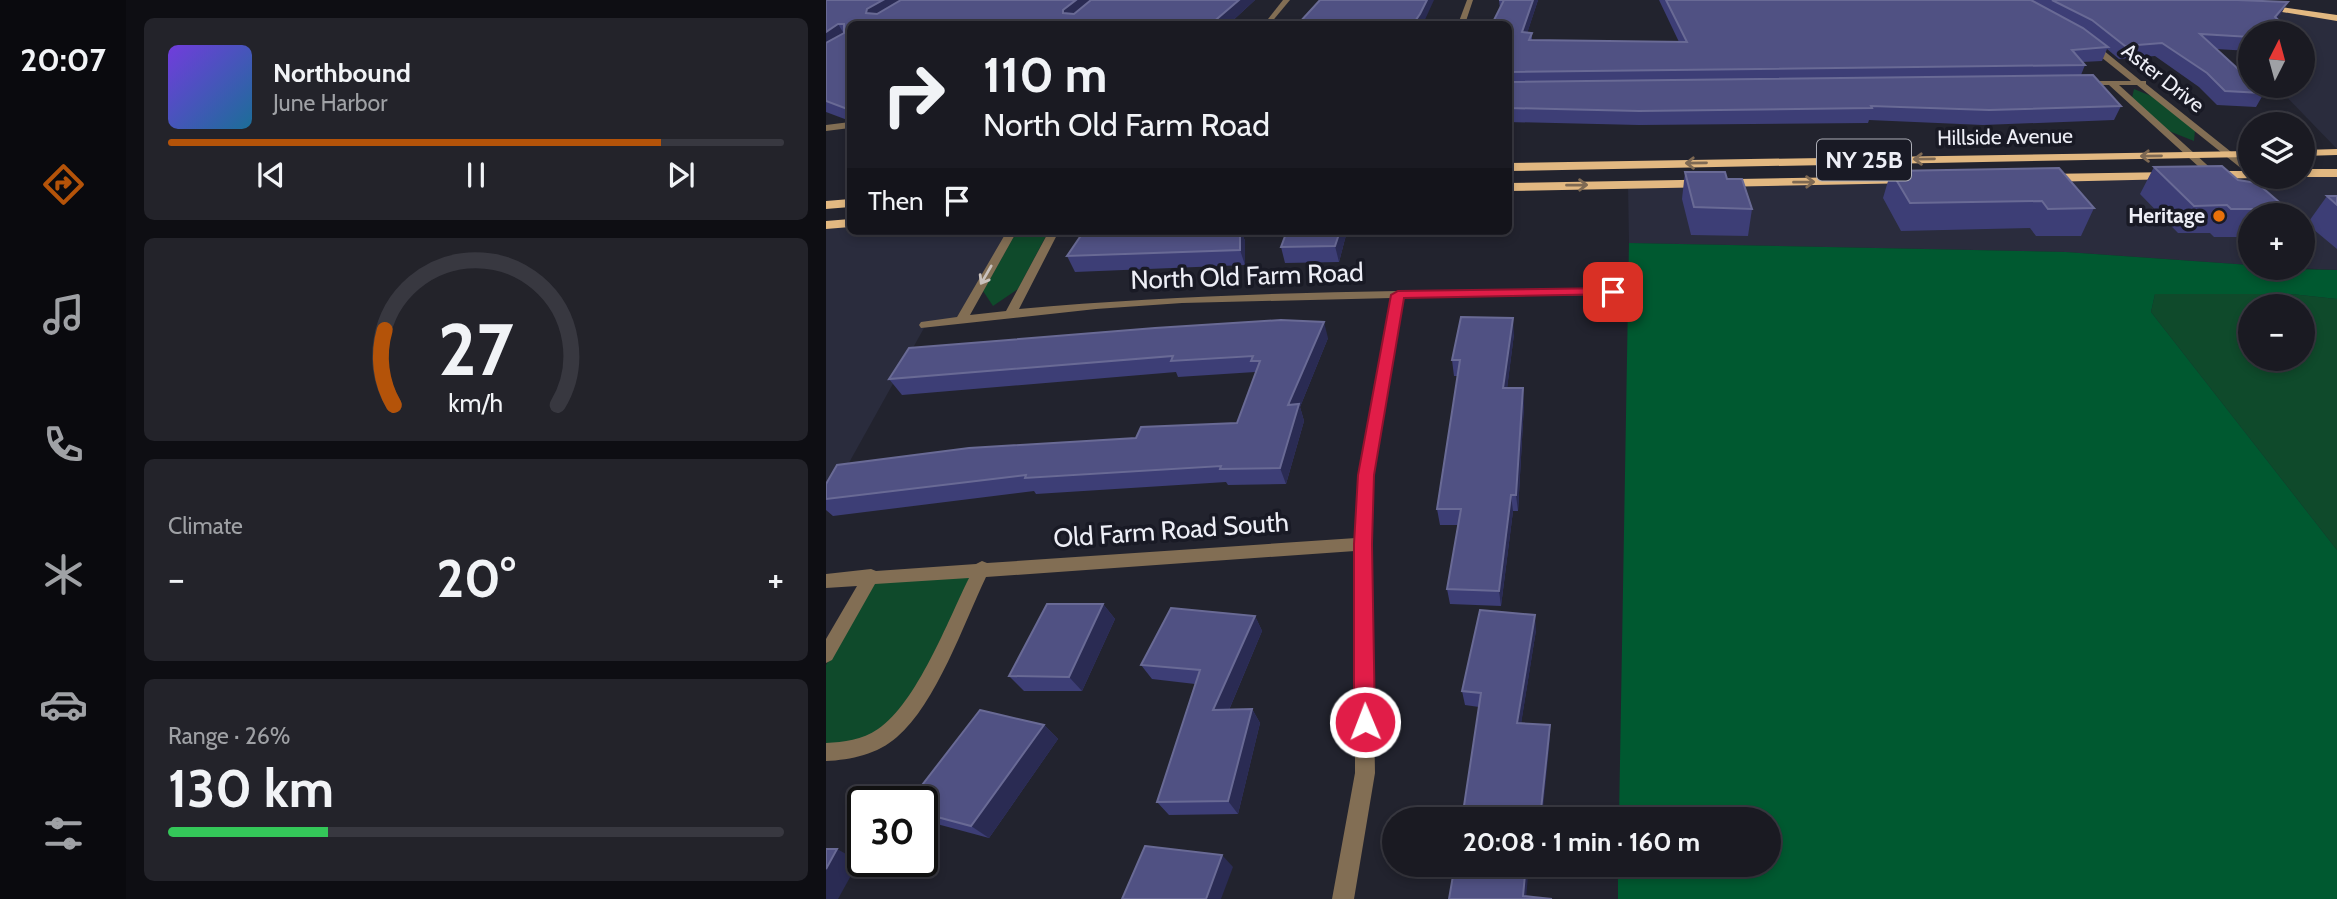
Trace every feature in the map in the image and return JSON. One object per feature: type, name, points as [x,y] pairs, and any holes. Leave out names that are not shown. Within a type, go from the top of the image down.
[{"type":"main road","points":[[2214,0],[2337,18]]},
{"type":"main road","points":[[2257,0],[2337,10]]},
{"type":"main road","points":[[2315,153],[2337,152]]},
{"type":"main road","name":"Hillside Avenue","points":[[1512,167],[2238,154]]},
{"type":"main road","points":[[2315,173],[2337,173]]},
{"type":"main road","points":[[2200,175],[2238,174]]},
{"type":"main road","name":"Hillside Avenue","points":[[2029,178],[2186,176]]},
{"type":"main road","name":"Hillside Avenue","points":[[1512,187],[1923,180]]},
{"type":"main road","points":[[826,205],[847,203]]},
{"type":"main road","points":[[826,225],[847,223]]},
{"type":"street","points":[[1270,21],[1287,0]]},
{"type":"street","points":[[1462,21],[1470,0]]},
{"type":"street","name":"Aster Drive","points":[[2082,37],[2143,83],[2238,162]]},
{"type":"street","points":[[2074,83],[2143,83]]},
{"type":"street","name":"Aster Drive","points":[[2111,83],[2213,175]]},
{"type":"street","points":[[826,128],[847,125]]},
{"type":"street","points":[[961,320],[1010,235]]},
{"type":"street","points":[[1011,313],[1052,235]]},
{"type":"street","name":"North Old Farm Road","points":[[925,325],[1011,313],[1205,300],[1613,292]]},
{"type":"street","points":[[1343,899],[1365,772],[1363,544],[1366,475],[1398,295]]},
{"type":"street","name":"Old Farm Road South","points":[[871,576],[1363,544]]},
{"type":"street","points":[[826,752],[864,746],[894,729],[920,691],[982,568]]},
{"type":"street","points":[[826,581],[871,576]]},
{"type":"street","points":[[826,655],[871,576]]},
{"type":"shaded area","points":[[2214,0],[2337,18],[2337,149],[2315,126],[2315,112],[2301,112],[2288,98],[2315,98],[2315,21],[2238,21],[2238,44]]},
{"type":"shaded area","points":[[2337,173],[2337,270],[2315,269],[2315,203],[2238,203],[2238,264],[2066,252],[1629,243],[1628,184],[2238,175],[2238,189],[2315,189],[2315,176]]},
{"type":"shaded area","points":[[847,224],[847,235],[1007,235],[954,322],[924,328],[826,504],[826,227]]},
{"type":"green space","points":[[2134,89],[2156,98],[2195,131],[2194,141],[2169,131],[2132,98]]},
{"type":"green space","points":[[1018,235],[1046,236],[1018,289],[993,306],[983,291],[1013,238]]},
{"type":"green space","points":[[1629,243],[2066,252],[2238,264],[2238,280],[2315,280],[2315,269],[2337,270],[2337,299],[2315,297],[2315,294],[2155,294],[2151,312],[2337,550],[2337,899],[1618,899],[1618,877],[1781,877],[1781,807],[1619,807]]},
{"type":"green space","points":[[2155,294],[2238,294],[2238,371],[2315,371],[2315,297],[2337,299],[2337,550],[2151,312]]},
{"type":"green space","points":[[975,573],[904,710],[895,720],[871,735],[826,746],[826,665],[874,580]]},
{"type":"building","points":[[826,0],[883,0],[867,9],[866,13],[877,14],[901,0],[1076,0],[1063,10],[1063,13],[1074,14],[1091,0],[1239,0],[1214,21],[847,21],[847,109],[826,101],[826,43],[844,33],[844,24],[838,24],[826,32]]},
{"type":"building","points":[[1320,0],[1427,0],[1415,21],[1301,21]]},
{"type":"building","points":[[1504,0],[1533,0],[1522,32],[1532,33],[1529,40],[1687,42],[1666,0],[2031,0],[2083,28],[2108,47],[2072,50],[2085,65],[1512,72],[1512,21],[1494,21]]},
{"type":"building","points":[[2052,0],[2288,2],[2275,17],[2280,21],[2238,21],[2238,36],[2200,34],[2238,69],[2238,92],[2225,91],[2207,73],[2162,43],[2125,46],[2092,20]]},
{"type":"building","points":[[2093,75],[2121,106],[1989,110],[1871,106],[1872,108],[1639,111],[1512,108],[1512,82]]},
{"type":"building","points":[[2222,166],[2238,180],[2238,189],[2264,189],[2280,203],[2238,203],[2238,209],[2231,209],[2227,205],[2194,206],[2154,167]]},
{"type":"building","points":[[2059,168],[2094,208],[2048,209],[2042,201],[1910,203],[1891,171]]},
{"type":"building","points":[[1685,172],[1725,172],[1727,179],[1742,179],[1752,209],[1694,207]]},
{"type":"building","points":[[2327,196],[2337,196],[2337,205]]},
{"type":"building","points":[[1081,235],[1240,235],[1240,250],[1067,256]]},
{"type":"building","points":[[1286,235],[1339,235],[1335,246],[1281,247]]},
{"type":"building","points":[[1461,317],[1513,318],[1503,388],[1523,388],[1516,495],[1511,495],[1499,591],[1447,589],[1461,509],[1437,509],[1460,360],[1452,360]]},
{"type":"building","points":[[1281,320],[1324,322],[1288,405],[1299,404],[1280,468],[1220,469],[1221,466],[1025,478],[1026,475],[826,499],[826,484],[837,465],[969,448],[1136,438],[1141,427],[1237,423],[1260,361],[1251,361],[1253,356],[1171,361],[1173,356],[889,379],[909,348]]},
{"type":"building","points":[[1047,604],[1103,604],[1069,677],[1009,676]]},
{"type":"building","points":[[1171,608],[1255,616],[1213,710],[1252,709],[1228,801],[1157,802],[1200,670],[1141,665]]},
{"type":"building","points":[[1480,610],[1535,615],[1517,723],[1550,725],[1541,807],[1464,807],[1481,693],[1462,691]]},
{"type":"building","points":[[980,710],[1044,725],[971,826],[938,817],[938,786],[921,786]]},
{"type":"building","points":[[1145,846],[1222,855],[1206,899],[1122,899]]},
{"type":"building","points":[[826,849],[837,849],[826,869]]},
{"type":"building","points":[[1453,877],[1525,877],[1523,896],[1552,899],[1449,899]]},
{"type":"place","name":"Heritage","points":[[2219,216]]},
{"type":"route","points":[[1365,722],[1363,544],[1366,475],[1398,295],[1613,292]]}]
